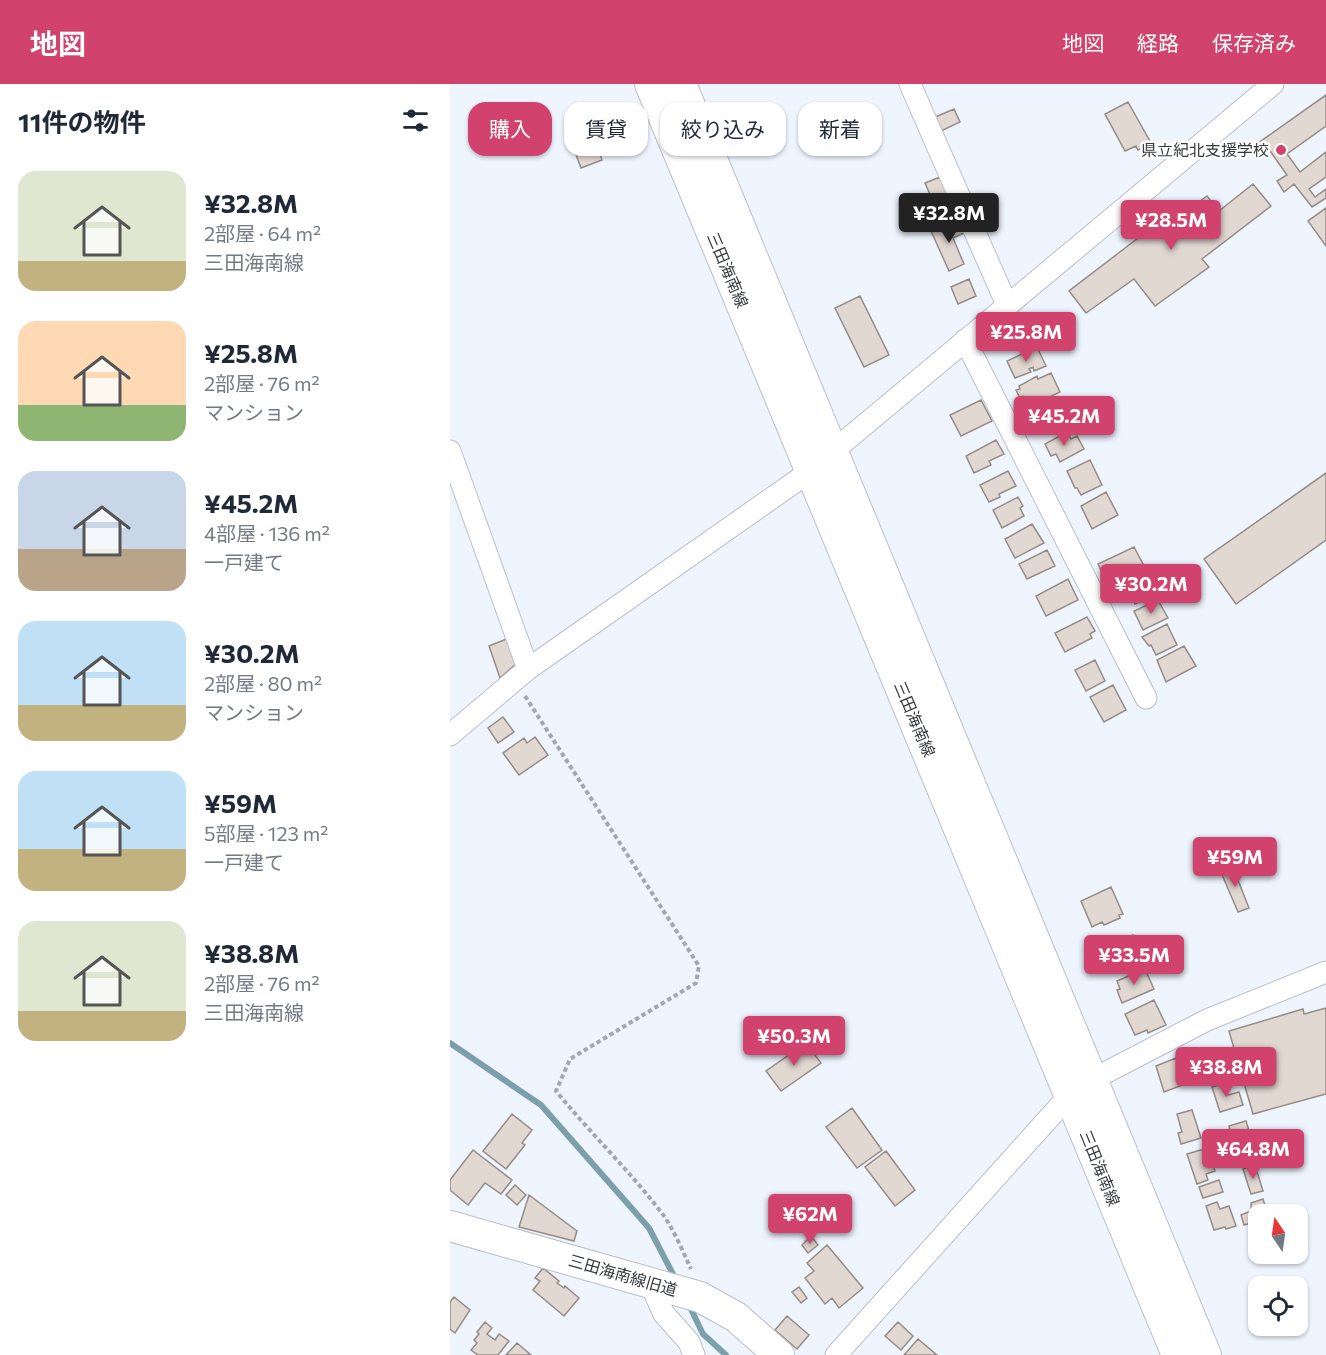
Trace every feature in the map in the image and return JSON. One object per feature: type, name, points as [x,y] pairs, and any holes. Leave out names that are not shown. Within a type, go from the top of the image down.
[{"type":"main road","name":"三田海南線","points":[[650,84],[822,460]]},
{"type":"main road","name":"三田海南線","points":[[681,84],[822,460],[1082,1087],[1206,1355]]},
{"type":"main road","name":"三田海南線","points":[[1082,1087],[1177,1355]]},
{"type":"main road","name":"三田海南線旧道","points":[[450,1226],[703,1298],[736,1317],[779,1355]]},
{"type":"street","points":[[910,84],[1007,305]]},
{"type":"street","points":[[450,735],[522,675],[822,460],[1273,84]]},
{"type":"street","points":[[965,340],[1146,698]]},
{"type":"street","points":[[450,452],[522,675]]},
{"type":"street","points":[[836,1355],[1082,1087],[1207,1020],[1326,972]]},
{"type":"street","points":[[657,1284],[664,1314],[689,1342],[694,1355]]},
{"type":"path","points":[[522,675],[699,966],[696,983],[570,1059],[556,1090],[583,1125],[665,1218],[703,1298]]},
{"type":"building","name":"県立紀北支援学校","points":[[1326,95],[1326,126],[1287,154],[1300,172],[1326,152],[1326,177],[1309,189],[1315,197],[1326,189],[1326,198],[1312,207],[1294,184],[1284,192],[1277,181],[1287,175],[1268,148],[1259,153],[1254,146]]},
{"type":"building","points":[[1128,102],[1151,143],[1138,150],[1136,146],[1125,151],[1105,114]]},
{"type":"building","points":[[954,109],[960,122],[939,132],[933,118]]},
{"type":"building","points":[[576,156],[600,156],[602,160],[581,168]]},
{"type":"building","points":[[940,177],[947,193],[932,199],[925,183]]},
{"type":"building","points":[[1253,184],[1271,206],[1202,259],[1209,267],[1155,306],[1134,279],[1086,313],[1069,291],[1159,222],[1162,226],[1180,211],[1182,214],[1207,196],[1219,211]]},
{"type":"building","points":[[1326,208],[1326,246],[1308,221]]},
{"type":"building","points":[[958,219],[964,233],[953,238],[964,264],[949,271],[931,231]]},
{"type":"building","points":[[969,279],[976,296],[958,304],[951,287]]},
{"type":"building","points":[[860,296],[889,355],[864,367],[835,308]]},
{"type":"building","points":[[1037,347],[1046,366],[1034,371],[1033,367],[1029,369],[1031,372],[1015,378],[1007,361]]},
{"type":"building","points":[[1051,373],[1060,392],[1029,407],[1023,396],[1020,398],[1016,390],[1037,376],[1038,379]]},
{"type":"building","points":[[981,400],[992,421],[961,436],[950,415]]},
{"type":"building","points":[[1063,400],[1074,422],[1064,427],[1062,424],[1044,433],[1035,414]]},
{"type":"building","points":[[1067,432],[1071,439],[1077,436],[1084,449],[1060,462],[1056,454],[1051,456],[1045,444]]},
{"type":"building","points":[[996,440],[1004,454],[989,461],[991,465],[974,473],[966,456]]},
{"type":"building","points":[[1090,460],[1102,485],[1081,495],[1067,471]]},
{"type":"building","points":[[1008,471],[1016,486],[989,502],[980,485]]},
{"type":"building","points":[[1326,473],[1326,540],[1236,604],[1204,559]]},
{"type":"building","points":[[1106,492],[1118,515],[1092,529],[1081,506]]},
{"type":"building","points":[[1018,497],[1023,506],[1020,508],[1024,516],[1002,528],[993,510]]},
{"type":"building","points":[[1032,524],[1044,543],[1015,558],[1005,539]]},
{"type":"building","points":[[1134,547],[1143,564],[1114,578],[1109,568],[1102,572],[1098,564]]},
{"type":"building","points":[[1047,550],[1055,566],[1027,579],[1019,564]]},
{"type":"building","points":[[1141,573],[1155,594],[1135,604],[1124,581]]},
{"type":"building","points":[[1068,579],[1078,600],[1046,616],[1036,596]]},
{"type":"building","points":[[1158,600],[1168,618],[1143,630],[1134,611]]},
{"type":"building","points":[[1087,617],[1095,631],[1090,634],[1092,638],[1065,652],[1055,633]]},
{"type":"building","points":[[1167,624],[1177,645],[1156,655],[1151,645],[1149,646],[1142,637]]},
{"type":"building","points":[[509,638],[517,663],[500,678],[489,646]]},
{"type":"building","points":[[1184,646],[1196,666],[1166,682],[1157,660]]},
{"type":"building","points":[[1095,660],[1105,681],[1086,691],[1075,670]]},
{"type":"building","points":[[1113,685],[1126,710],[1104,722],[1090,697]]},
{"type":"building","points":[[503,717],[514,732],[498,743],[488,728]]},
{"type":"building","points":[[535,737],[548,755],[519,775],[503,753],[524,738],[527,743]]},
{"type":"building","points":[[1232,865],[1249,908],[1238,912],[1220,870]]},
{"type":"building","points":[[1111,887],[1123,914],[1119,915],[1120,918],[1104,925],[1102,922],[1092,927],[1081,901]]},
{"type":"building","points":[[1133,935],[1141,956],[1116,966],[1113,958],[1107,961],[1101,947]]},
{"type":"building","points":[[1145,969],[1154,989],[1122,1003],[1117,990],[1120,989],[1117,981]]},
{"type":"building","points":[[1154,1000],[1166,1025],[1148,1033],[1147,1030],[1135,1035],[1125,1014]]},
{"type":"building","points":[[1326,1008],[1326,1094],[1253,1114],[1229,1031],[1303,1009],[1304,1014]]},
{"type":"building","points":[[806,1043],[821,1063],[781,1091],[766,1071]]},
{"type":"building","points":[[1176,1058],[1185,1084],[1164,1092],[1156,1066]]},
{"type":"building","points":[[1225,1083],[1228,1095],[1239,1092],[1243,1105],[1220,1112],[1212,1087]]},
{"type":"building","points":[[852,1108],[882,1150],[857,1168],[826,1127]]},
{"type":"building","points":[[1192,1110],[1201,1138],[1181,1144],[1178,1133],[1182,1132],[1177,1114]]},
{"type":"building","points":[[512,1114],[532,1130],[522,1143],[525,1145],[506,1169],[483,1151]]},
{"type":"building","points":[[1246,1121],[1254,1147],[1243,1150],[1242,1147],[1234,1149],[1229,1126]]},
{"type":"building","points":[[1204,1149],[1208,1162],[1211,1161],[1215,1171],[1206,1174],[1208,1180],[1197,1184],[1187,1154]]},
{"type":"building","points":[[473,1150],[512,1180],[501,1194],[485,1183],[468,1205],[450,1190],[450,1180]]},
{"type":"building","points":[[886,1151],[915,1190],[895,1206],[865,1167]]},
{"type":"building","points":[[1255,1165],[1263,1191],[1251,1194],[1243,1169]]},
{"type":"building","points":[[1219,1180],[1223,1192],[1203,1198],[1199,1187]]},
{"type":"building","points":[[515,1185],[526,1195],[517,1205],[506,1195]]},
{"type":"building","points":[[529,1195],[577,1231],[574,1241],[519,1227]]},
{"type":"building","points":[[1263,1199],[1265,1204],[1251,1204],[1251,1203]]},
{"type":"building","points":[[1217,1202],[1220,1209],[1229,1206],[1236,1226],[1214,1230],[1206,1206]]},
{"type":"building","points":[[1248,1212],[1248,1224],[1244,1225],[1241,1215]]},
{"type":"building","points":[[811,1236],[818,1245],[808,1253],[802,1245]]},
{"type":"building","points":[[827,1245],[863,1288],[839,1308],[832,1298],[825,1304],[805,1278],[814,1271],[807,1263]]},
{"type":"building","points":[[543,1268],[559,1281],[557,1283],[564,1288],[565,1286],[579,1298],[564,1316],[533,1290],[540,1281],[535,1278]]},
{"type":"building","points":[[799,1287],[807,1298],[801,1303],[792,1292]]},
{"type":"building","points":[[454,1297],[470,1310],[455,1333],[450,1329],[450,1302]]},
{"type":"building","points":[[787,1316],[809,1335],[797,1349],[775,1330]]},
{"type":"building","points":[[485,1322],[492,1328],[487,1334],[495,1340],[499,1334],[509,1341],[498,1355],[478,1355],[471,1350],[477,1343],[474,1340],[479,1334],[477,1332]]},
{"type":"building","points":[[898,1322],[913,1336],[901,1350],[885,1336]]},
{"type":"building","points":[[918,1339],[937,1355],[904,1355]]},
{"type":"building","points":[[517,1343],[531,1355],[506,1355]]},
{"type":"waterway","points":[[450,1043],[541,1105],[649,1228],[675,1278]]},
{"type":"waterway","points":[[688,1303],[703,1334],[726,1355]]},
{"type":"place","name":"県立紀北支援学校","points":[[1281,150]]}]
